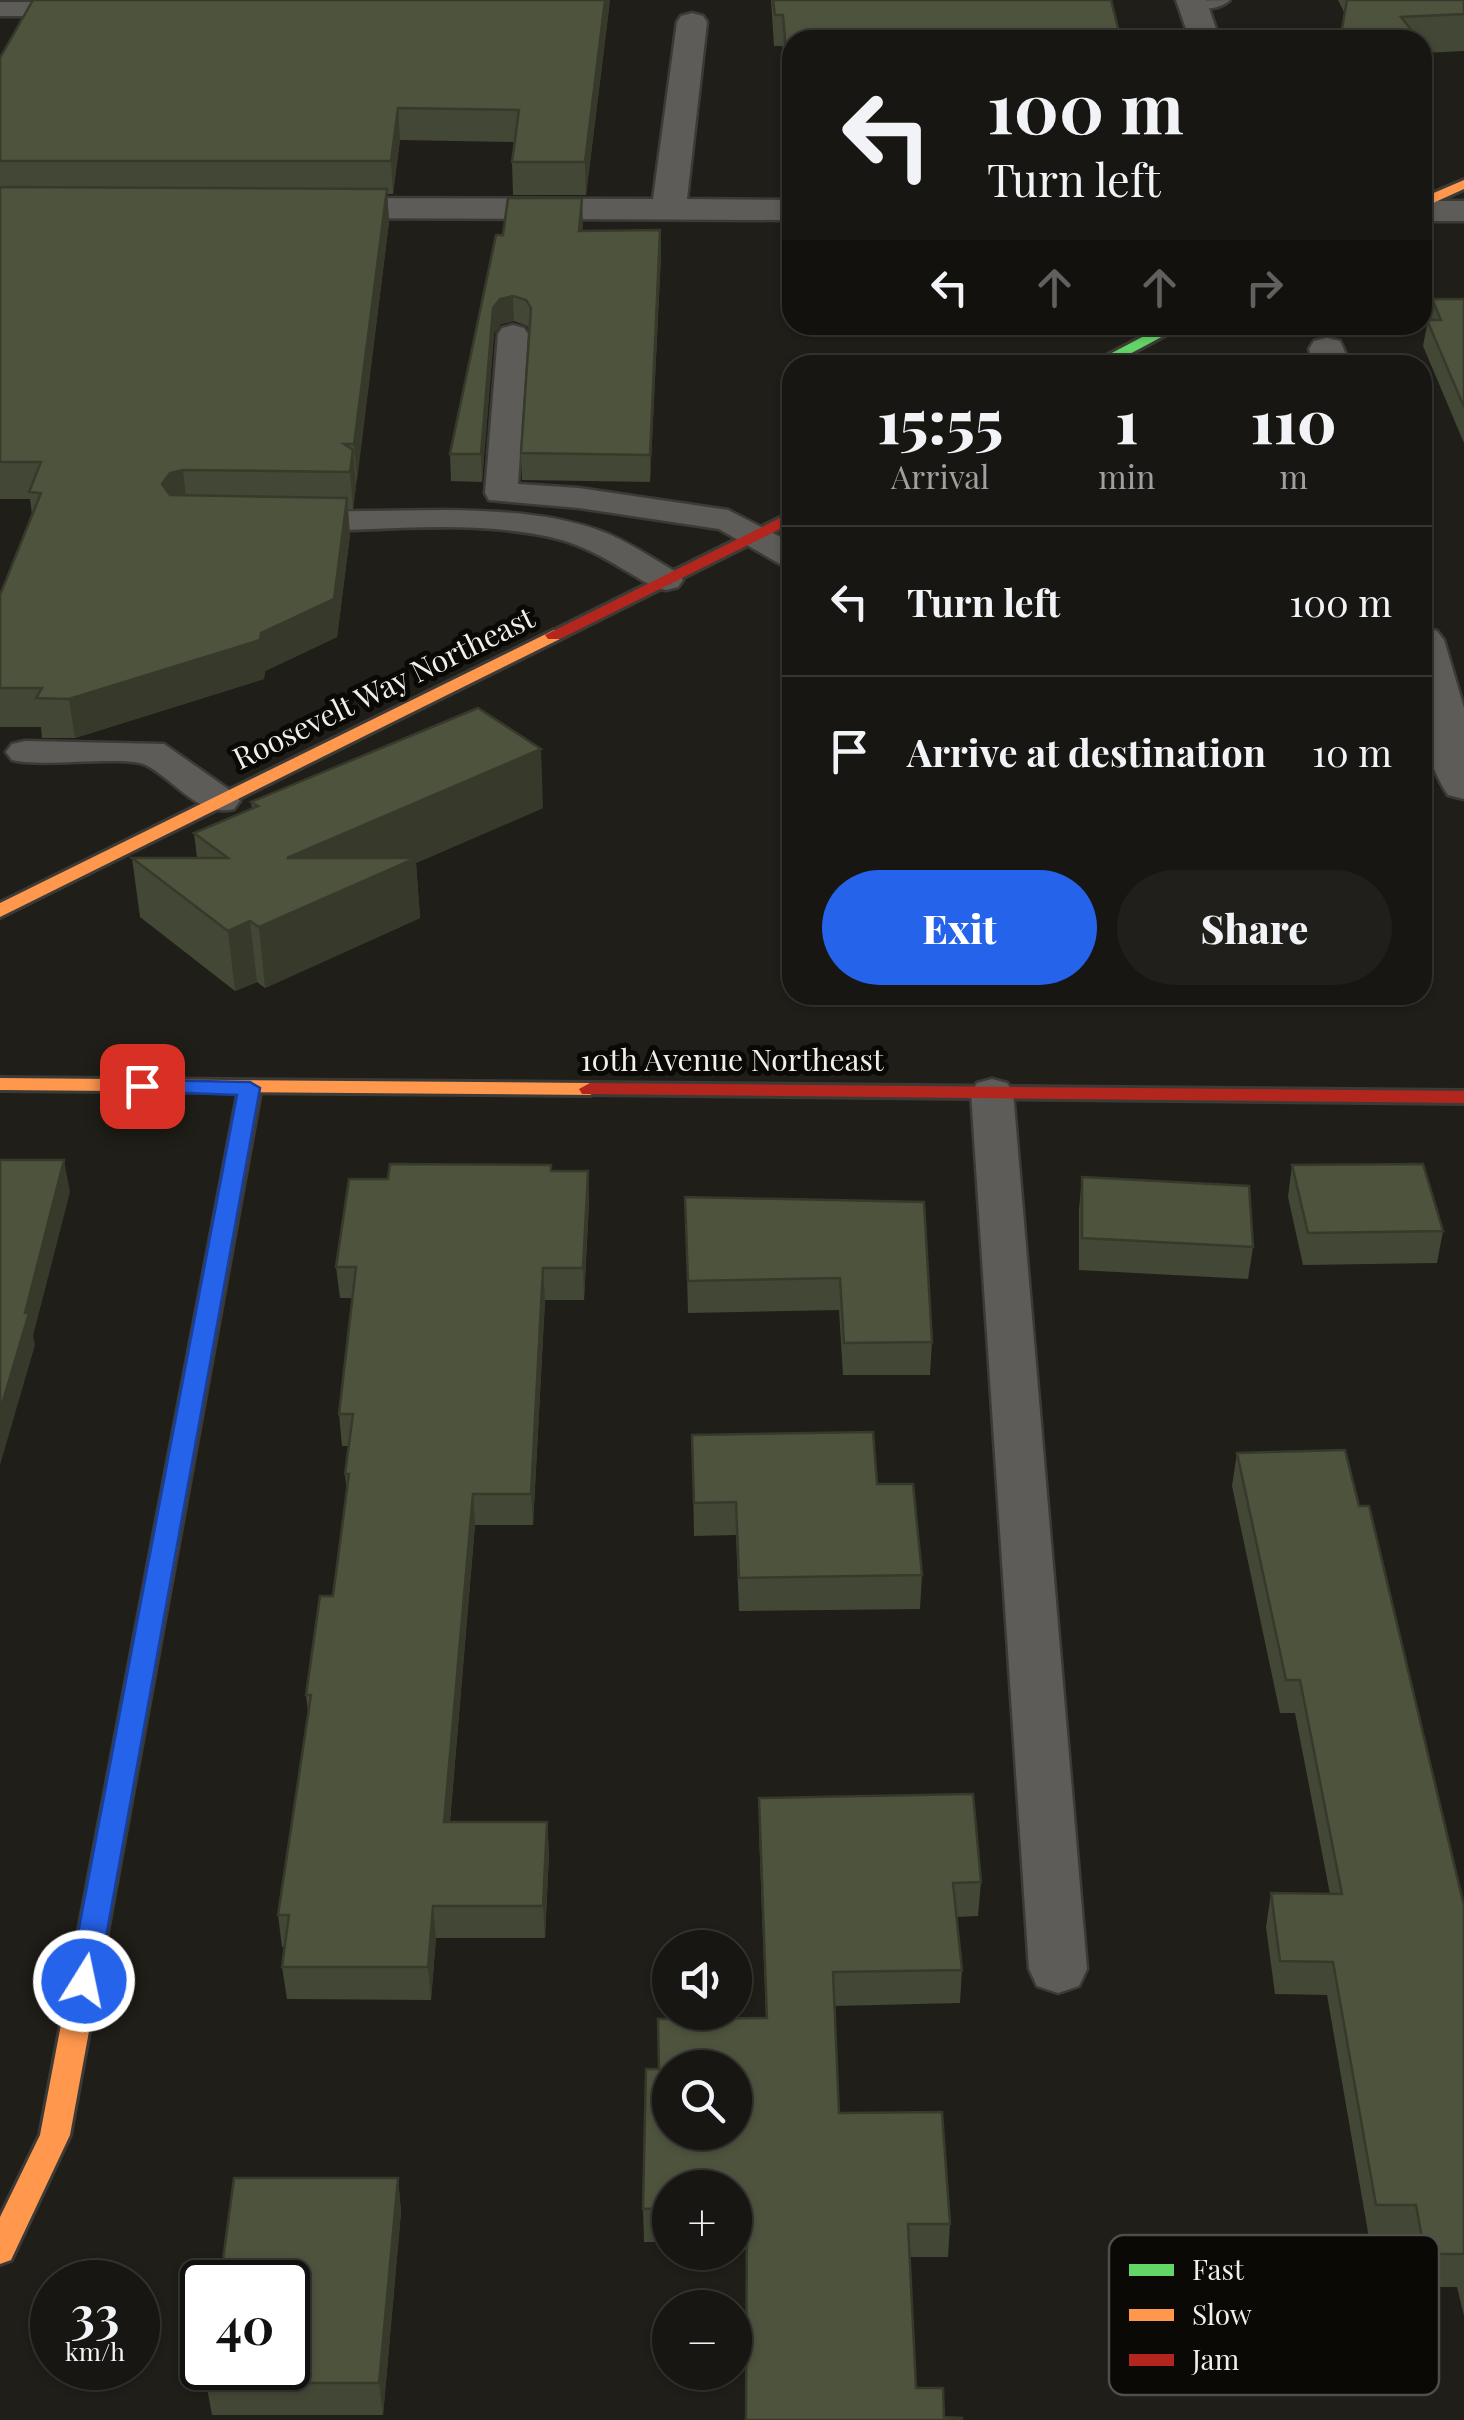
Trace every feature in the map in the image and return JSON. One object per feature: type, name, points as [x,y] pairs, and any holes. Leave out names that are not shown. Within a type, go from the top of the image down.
[{"type":"street","points":[[1192,1],[1202,30]]},
{"type":"street","points":[[669,210],[692,22]]},
{"type":"street","points":[[1432,202],[1464,184]]},
{"type":"street","points":[[276,208],[782,210]]},
{"type":"street","points":[[1432,208],[1464,210]]},
{"type":"street","points":[[1117,355],[1157,335]]},
{"type":"street","name":"Roosevelt Way Northeast","points":[[0,912],[782,522]]},
{"type":"street","points":[[1432,675],[1464,785]]},
{"type":"street","name":"10th Avenue Northeast","points":[[0,1084],[1464,1097]]},
{"type":"street","points":[[0,2250],[55,2135],[250,1088]]},
{"type":"lane","points":[[1192,1],[1218,0]]},
{"type":"lane","points":[[0,9],[120,9]]},
{"type":"lane","points":[[513,334],[501,493],[579,498],[728,520],[782,550]]},
{"type":"lane","points":[[263,521],[473,523],[559,530],[590,538],[666,580]]},
{"type":"lane","points":[[25,752],[150,752],[221,801]]},
{"type":"lane","points":[[992,1092],[1058,1969]]},
{"type":"building","points":[[33,0],[605,0],[585,162],[512,162],[519,110],[398,108],[391,161],[0,161],[0,58]]},
{"type":"building","points":[[773,0],[1111,0],[1118,30],[784,30],[783,15],[775,15]]},
{"type":"building","points":[[1347,0],[1464,0],[1464,14],[1401,17],[1411,30],[1342,30]]},
{"type":"building","points":[[0,187],[387,189],[354,444],[344,444],[353,450],[350,472],[183,470],[170,473],[162,484],[170,495],[347,498],[334,599],[261,633],[260,640],[69,699],[36,698],[42,688],[0,688],[0,595],[41,493],[29,492],[41,462],[0,462]]},
{"type":"building","points":[[508,198],[582,198],[579,231],[660,230],[650,455],[521,453],[531,308],[526,300],[513,296],[500,299],[493,308],[481,454],[450,454],[496,235],[503,235]]},
{"type":"building","points":[[1432,299],[1464,299],[1464,407],[1432,332],[1432,320],[1441,320]]},
{"type":"building","points":[[478,708],[541,749],[287,858],[416,858],[259,927],[250,921],[228,931],[132,858],[228,858],[194,833],[258,806],[251,802]]},
{"type":"building","points":[[0,1160],[64,1160],[25,1313],[29,1313],[0,1411]]},
{"type":"building","points":[[390,1164],[551,1165],[551,1171],[588,1171],[583,1268],[543,1268],[531,1494],[473,1494],[444,1822],[547,1822],[543,1906],[433,1906],[428,1967],[282,1967],[289,1915],[278,1915],[311,1695],[306,1695],[320,1596],[333,1596],[349,1474],[345,1474],[353,1414],[339,1414],[356,1267],[336,1267],[349,1179],[388,1179]]},
{"type":"building","points":[[1423,1164],[1443,1231],[1308,1233],[1292,1165]]},
{"type":"building","points":[[1082,1177],[1249,1186],[1253,1247],[1082,1238]]},
{"type":"building","points":[[685,1197],[924,1202],[932,1342],[844,1343],[840,1278],[688,1281]]},
{"type":"building","points":[[873,1432],[877,1484],[913,1484],[922,1575],[739,1578],[736,1502],[694,1503],[692,1435]]},
{"type":"building","points":[[1345,1450],[1359,1506],[1369,1506],[1464,1906],[1464,2254],[1439,2254],[1439,2235],[1422,2235],[1416,2205],[1376,2205],[1333,1962],[1280,1961],[1271,1893],[1342,1894],[1300,1680],[1286,1680],[1237,1453]]},
{"type":"building","points":[[973,1794],[981,1882],[953,1883],[962,1970],[833,1972],[839,2113],[942,2112],[950,2224],[908,2224],[916,2388],[943,2388],[944,2417],[962,2420],[746,2420],[746,2390],[752,2390],[752,2290],[747,2290],[747,2270],[752,2270],[752,2170],[652,2170],[652,2209],[643,2209],[646,2069],[652,2069],[652,2150],[752,2150],[752,2050],[659,2050],[658,2030],[752,2030],[752,2018],[767,2018],[759,1798]]},
{"type":"building","points":[[234,2178],[398,2178],[379,2383],[310,2383],[310,2260],[223,2260]]},
{"type":"traffic: fast","points":[[1117,355],[1157,335]]},
{"type":"traffic: slow","points":[[1432,199],[1464,184]]},
{"type":"traffic: slow","points":[[0,911],[554,635]]},
{"type":"traffic: slow","points":[[0,1084],[590,1089]]},
{"type":"traffic: slow","points":[[0,2250],[55,2135],[165,1545]]},
{"type":"traffic: jam","points":[[554,635],[782,522]]},
{"type":"traffic: jam","points":[[165,1545],[250,1088]]},
{"type":"traffic: jam","points":[[590,1089],[1464,1097]]},
{"type":"route","points":[[84,1981],[250,1088],[142,1086]]}]
